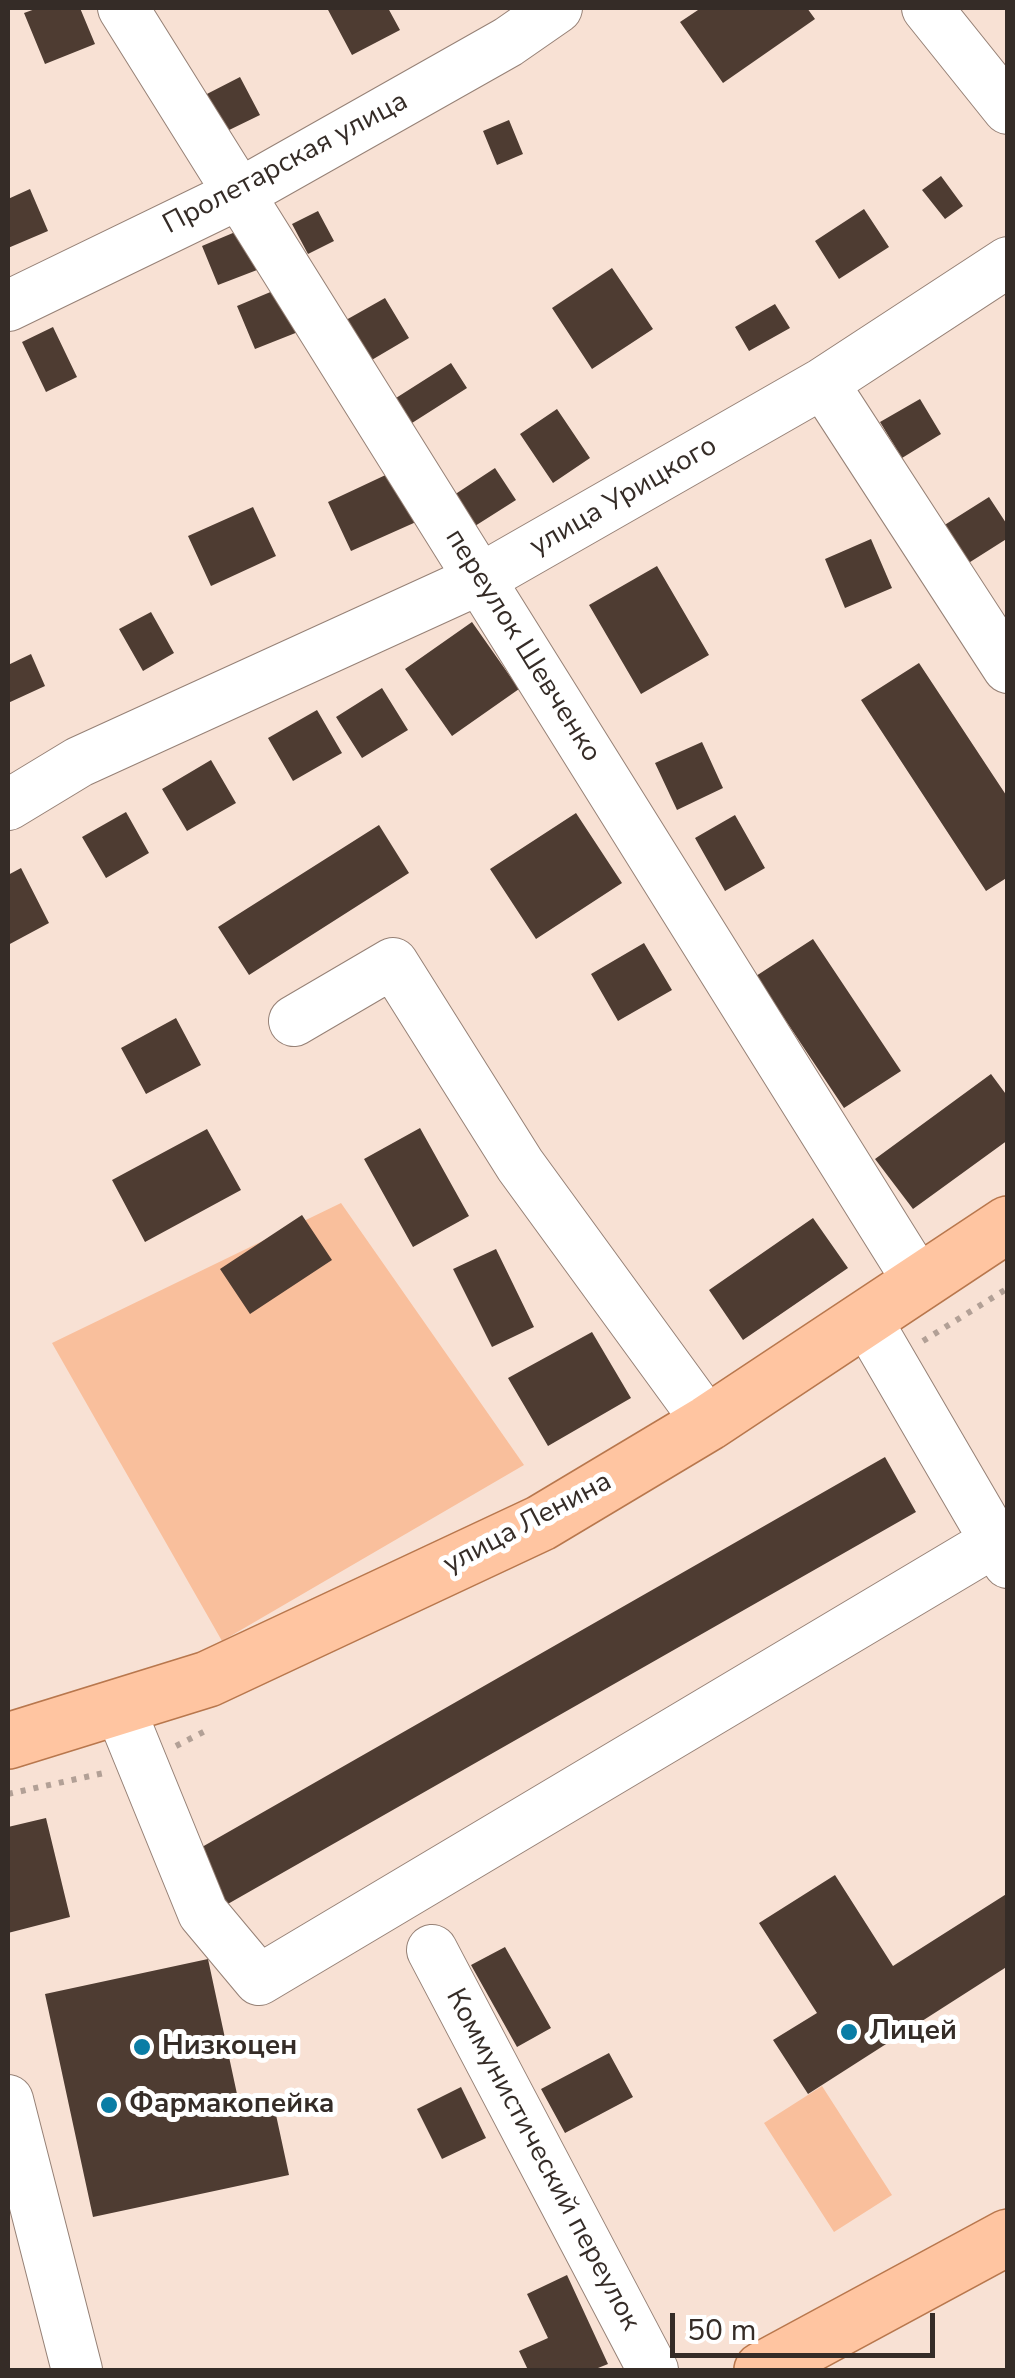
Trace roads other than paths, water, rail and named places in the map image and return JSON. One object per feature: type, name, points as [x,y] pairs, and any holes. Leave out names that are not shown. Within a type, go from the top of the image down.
[{"type":"main road","name":"улица Ленина","points":[[8,1740],[208,1680],[542,1524],[708,1422],[1008,1224]]},
{"type":"main road","points":[[762,2370],[1008,2237]]},
{"type":"street","name":"переулок Шевченко","points":[[123,8],[920,1284]]},
{"type":"street","name":"Пролетарская улица","points":[[8,306],[239,194],[508,42],[557,8]]},
{"type":"street","points":[[927,8],[1008,110]]},
{"type":"street","name":"улица Урицкого","points":[[8,805],[79,762],[480,579],[823,383],[1008,262]]},
{"type":"street","points":[[823,383],[1008,668]]},
{"type":"street","points":[[294,1021],[393,963],[520,1165],[708,1422]]},
{"type":"street","points":[[118,1707],[203,1913],[260,1980],[1002,1552],[866,1319]]},
{"type":"street","name":"Коммунистический переулок","points":[[432,1950],[653,2370]]},
{"type":"street","points":[[8,2100],[77,2370]]},
{"type":"place","name":"Лицей","points":[[849,2032]]},
{"type":"place","name":"Низкоцен","points":[[142,2047]]},
{"type":"place","name":"Фармакопейка","points":[[109,2105]]}]
